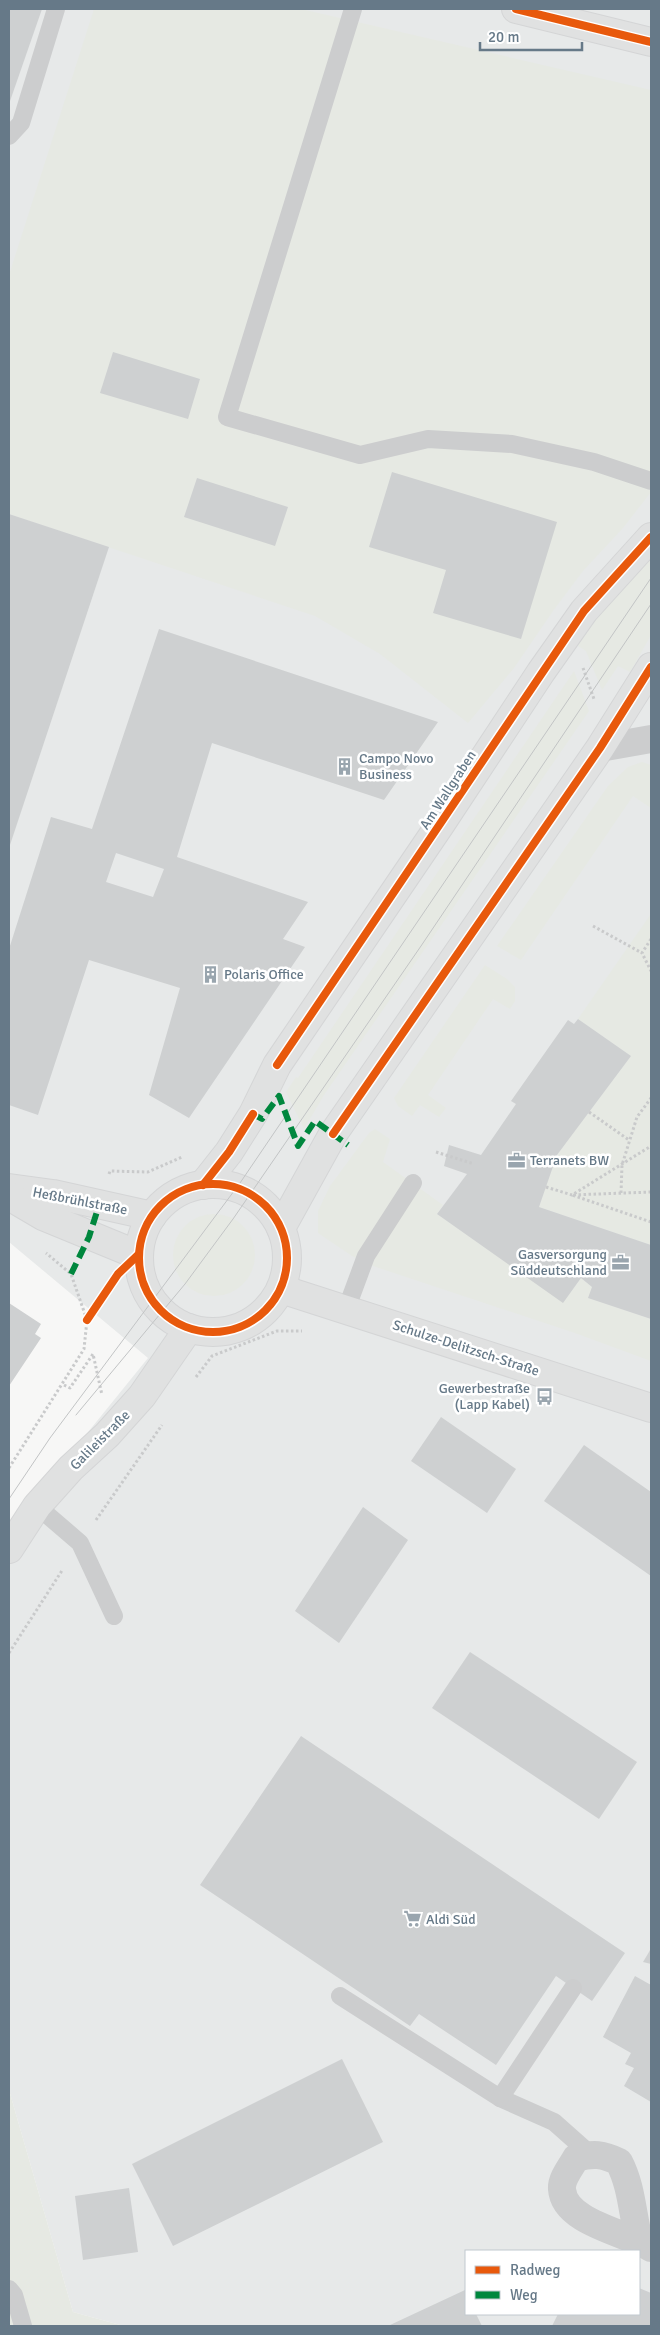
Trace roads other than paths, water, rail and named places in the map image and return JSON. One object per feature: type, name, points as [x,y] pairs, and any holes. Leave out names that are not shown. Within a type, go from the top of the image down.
[{"type":"street","points":[[516,9],[651,42]]},
{"type":"street","name":"Am Wallgraben","points":[[203,1185],[229,1152],[253,1114],[276,1065],[440,825],[541,672],[584,611],[651,537]]},
{"type":"street","points":[[281,1228],[333,1134],[600,748],[651,667]]},
{"type":"street","points":[[600,748],[651,738]]},
{"type":"street","points":[[203,1185],[236,1188],[250,1193],[269,1208],[281,1228],[288,1248],[288,1269],[281,1289],[266,1311],[243,1327],[216,1333],[189,1328],[161,1311],[152,1300],[141,1276],[138,1255],[142,1234],[152,1216],[174,1195],[203,1185]]},
{"type":"street","name":"Heßbrühlstraße","points":[[9,1188],[53,1194],[152,1216]]},
{"type":"street","name":"Heßbrühlstraße","points":[[9,1196],[42,1216],[138,1255]]},
{"type":"street","name":"Schulze-Delitzsch-Straße","points":[[281,1289],[651,1408]]},
{"type":"street","name":"Galileistraße","points":[[9,1549],[36,1506],[71,1468],[108,1435],[142,1396],[189,1328]]},
{"type":"street","points":[[590,2154],[606,2155],[619,2162],[631,2192],[635,2224],[645,2244],[591,2223],[569,2207],[562,2190],[565,2178],[576,2158],[590,2154]]},
{"type":"lane","points":[[9,136],[21,123],[56,9]]},
{"type":"lane","points":[[353,9],[227,418],[360,455],[428,439],[512,444],[594,462],[651,481]]},
{"type":"lane","points":[[346,1310],[366,1256],[413,1184]]},
{"type":"lane","points":[[36,1506],[80,1543],[114,1616]]},
{"type":"lane","points":[[500,2098],[573,1988]]},
{"type":"lane","points":[[340,1996],[500,2098],[554,2122],[590,2154]]},
{"type":"lane","points":[[9,2289],[14,2294],[23,2326]]},
{"type":"tram line","points":[[9,1499],[50,1438],[240,1183],[651,578]]},
{"type":"tram line","points":[[76,1415],[185,1284],[233,1219],[421,946],[651,604]]},
{"type":"place","name":"Campo Novo Business","points":[[345,766]]},
{"type":"place","name":"Polaris Office","points":[[210,974]]},
{"type":"place","name":"Terranets BW","points":[[516,1160]]},
{"type":"place","name":"Gasversorgung Süddeutschland","points":[[621,1262]]},
{"type":"place","name":"Gewerbestraße (Lapp Kabel)","points":[[544,1396]]},
{"type":"place","name":"Aldi Süd","points":[[412,1919]]}]
